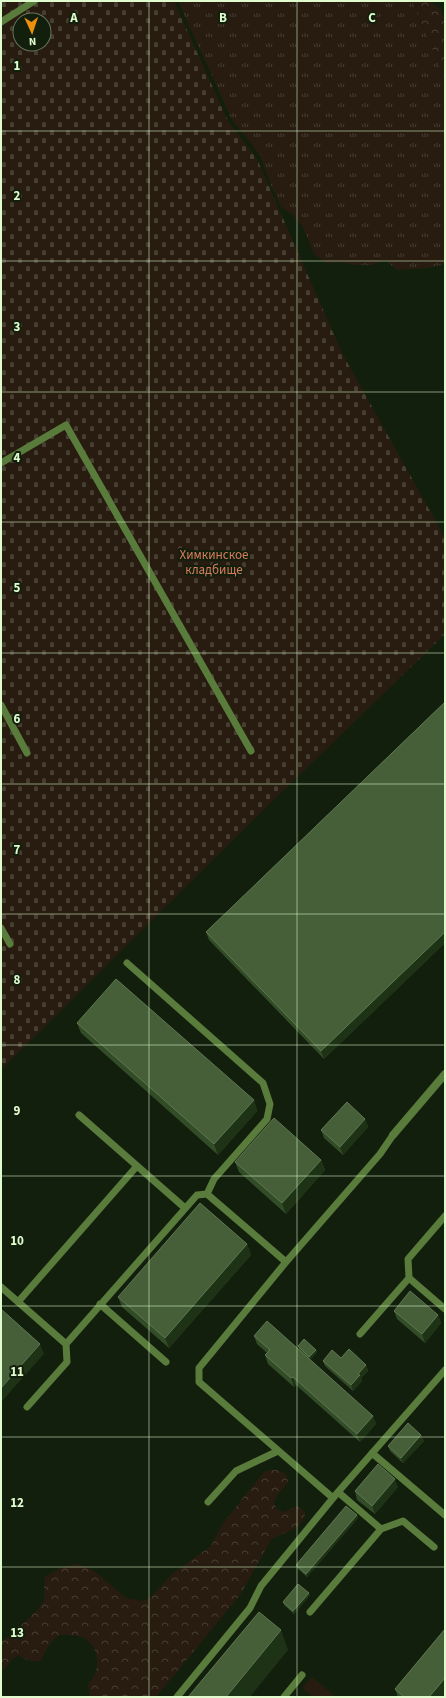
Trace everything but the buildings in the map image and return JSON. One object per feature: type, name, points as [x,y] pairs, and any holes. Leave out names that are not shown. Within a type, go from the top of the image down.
[{"type":"street","points":[[393,1135],[445,1074]]},
{"type":"lane","points":[[1,22],[34,1]]},
{"type":"lane","points":[[1,463],[66,425],[251,751]]},
{"type":"lane","points":[[1,705],[27,753]]},
{"type":"lane","points":[[1,928],[10,944]]},
{"type":"lane","points":[[127,963],[263,1083],[270,1104],[267,1119],[214,1179],[207,1194]]},
{"type":"lane","points":[[79,1116],[185,1208]]},
{"type":"lane","points":[[333,1498],[199,1382],[199,1368],[286,1262],[380,1154],[393,1135]]},
{"type":"lane","points":[[18,1302],[137,1166]]},
{"type":"lane","points":[[27,1407],[67,1362],[66,1344],[197,1194],[207,1194],[286,1262]]},
{"type":"lane","points":[[360,1334],[409,1278],[408,1259],[444,1221]]},
{"type":"lane","points":[[409,1278],[445,1309]]},
{"type":"lane","points":[[1,1287],[66,1344]]},
{"type":"lane","points":[[100,1304],[166,1362]]},
{"type":"lane","points":[[178,1697],[250,1608],[261,1586],[338,1492],[445,1370]]},
{"type":"lane","points":[[208,1502],[236,1471],[278,1451]]},
{"type":"lane","points":[[372,1453],[445,1515]]},
{"type":"lane","points":[[338,1492],[381,1528]]},
{"type":"lane","points":[[310,1612],[381,1528],[403,1521],[434,1547]]},
{"type":"lane","points":[[284,1697],[302,1675]]},
{"type":"green space","name":"Химкинское кладбище","points":[[1,1],[174,1],[228,121],[257,159],[342,353],[445,538],[445,634],[253,820],[1,1070]]},
{"type":"green space","points":[[178,1],[412,1],[445,79],[445,264],[427,268],[397,270],[385,260],[371,265],[356,265],[341,262],[326,263],[314,254],[303,227],[293,215],[281,207],[260,155],[232,120]]},
{"type":"green space","points":[[412,1],[430,1],[441,10],[445,21],[445,79]]},
{"type":"green space","points":[[279,1470],[286,1474],[288,1482],[274,1501],[276,1509],[283,1512],[298,1506],[305,1512],[304,1518],[297,1526],[271,1540],[240,1595],[156,1697],[90,1697],[88,1685],[95,1673],[97,1664],[96,1651],[89,1641],[77,1636],[59,1635],[48,1647],[40,1661],[29,1660],[19,1655],[12,1659],[3,1671],[1,1671],[1,1642],[25,1622],[42,1604],[44,1600],[45,1577],[60,1568],[76,1564],[94,1571],[126,1598],[143,1601],[151,1597],[172,1574],[211,1546],[222,1525],[246,1494],[264,1472]]},
{"type":"green space","points":[[312,1677],[336,1697],[313,1697],[302,1688]]}]
